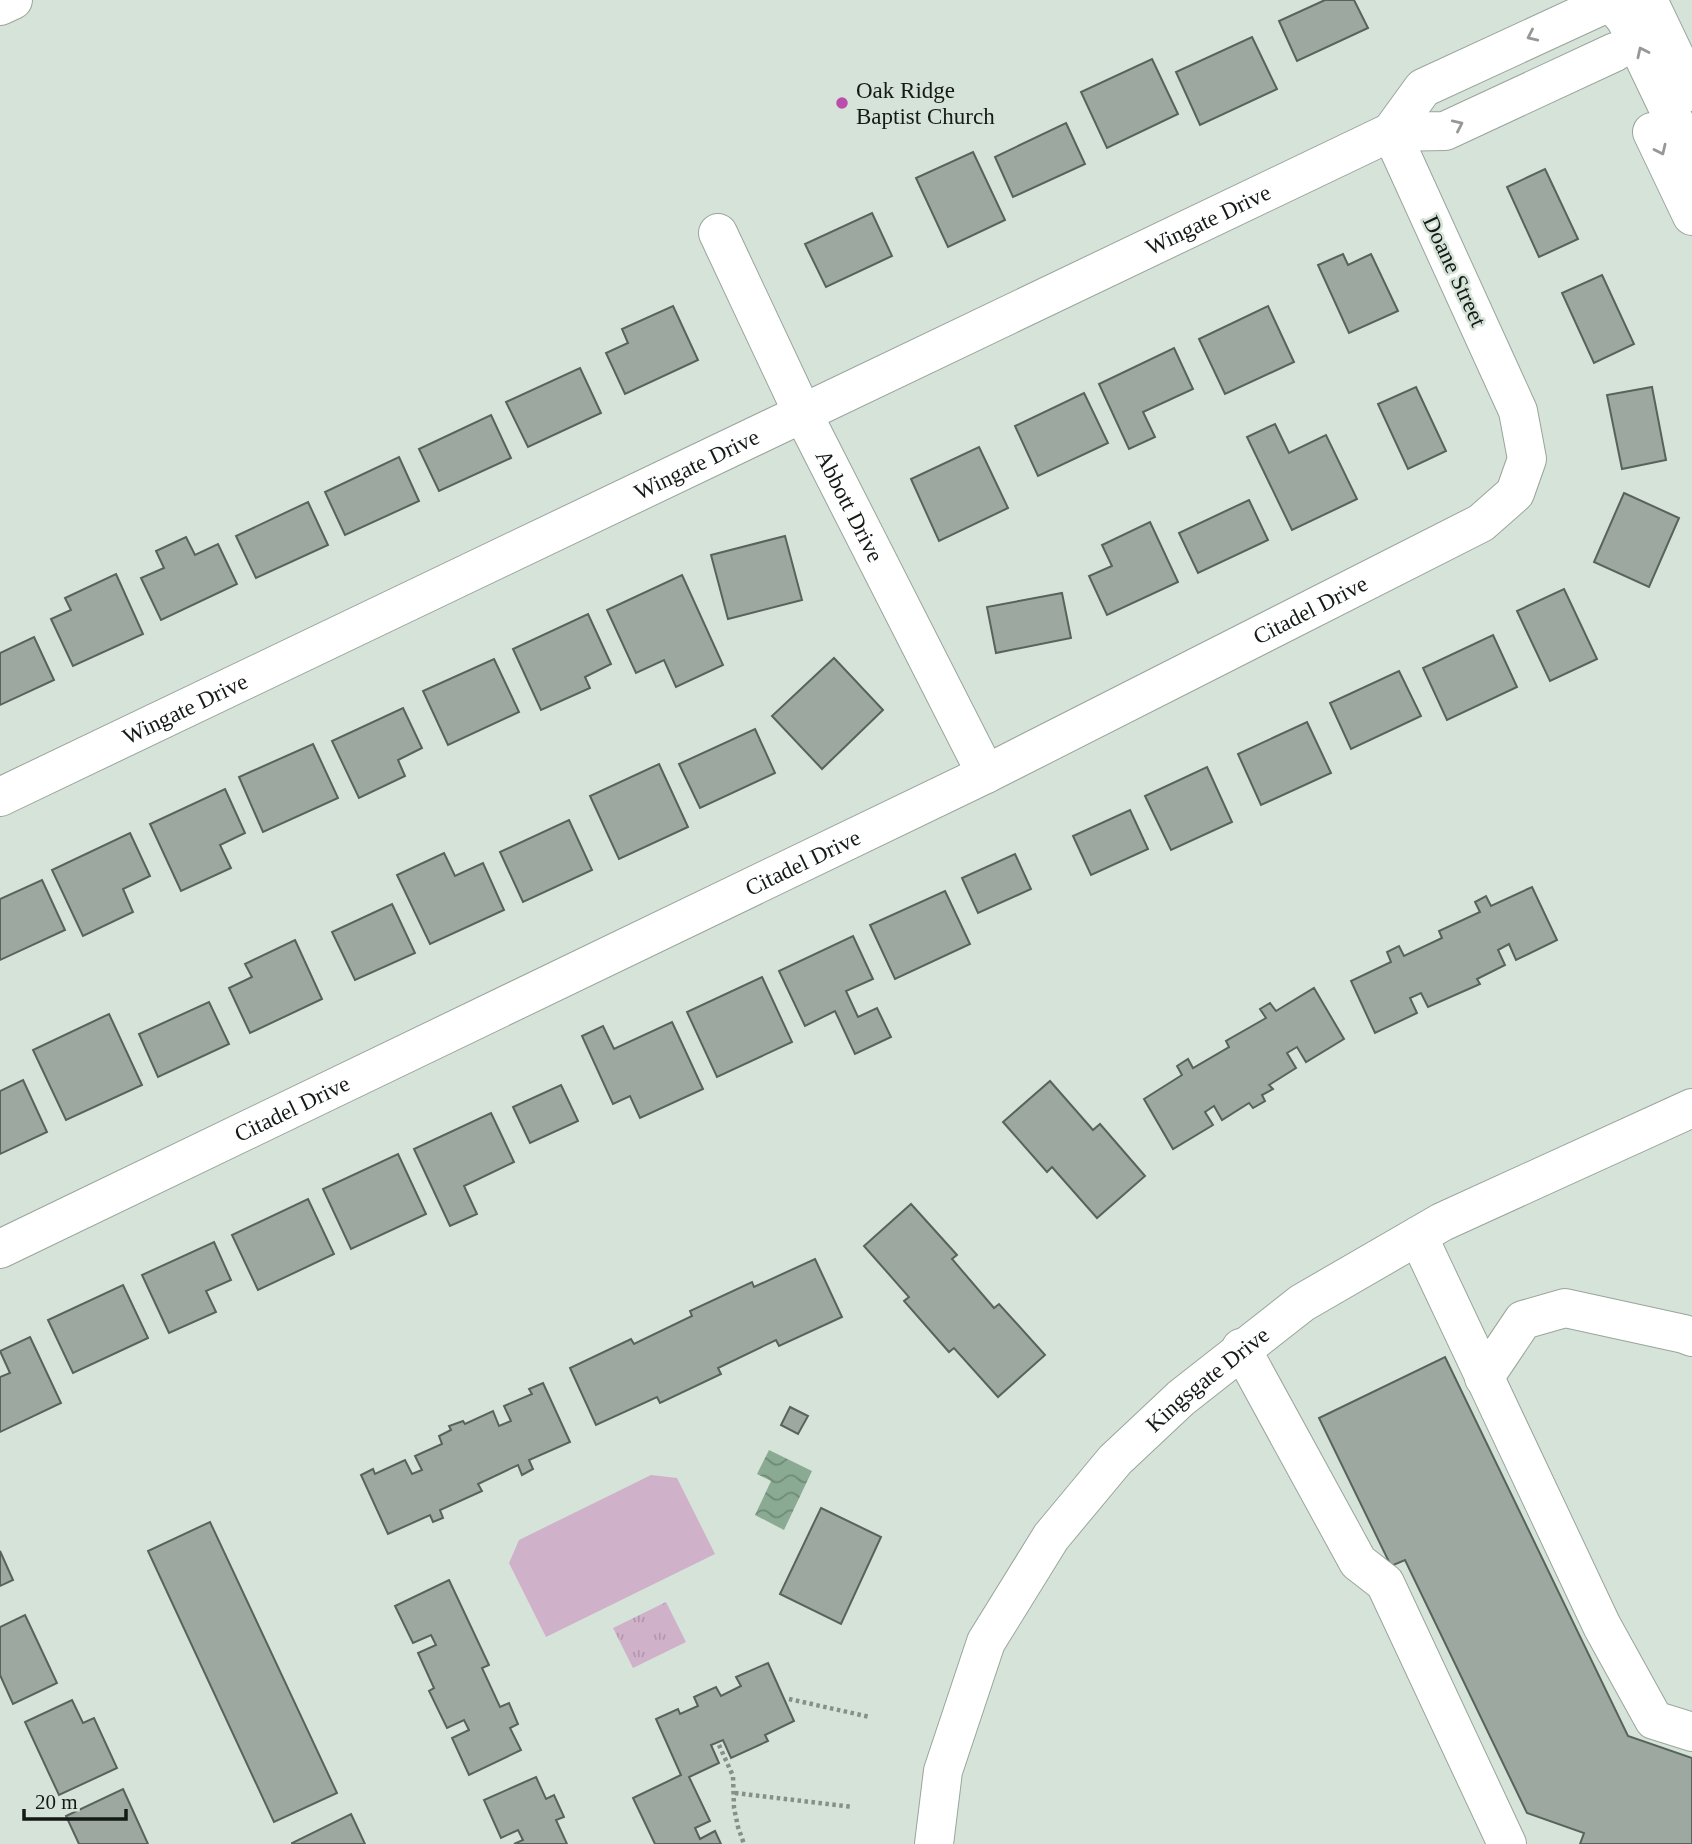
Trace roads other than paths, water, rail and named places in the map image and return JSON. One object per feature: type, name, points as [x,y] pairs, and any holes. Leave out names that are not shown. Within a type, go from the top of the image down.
[{"type":"street","points":[[0,6],[13,0]]},
{"type":"street","points":[[1648,0],[1692,92]]},
{"type":"street","points":[[1692,158],[1626,20],[1618,10],[1605,4],[1592,4],[1692,216]]},
{"type":"street","name":"Wingate Drive","points":[[1391,132],[1423,89],[1592,4]]},
{"type":"street","name":"Wingate Drive","points":[[0,797],[1391,132],[1445,131],[1615,52]]},
{"type":"street","name":"Doane Street","points":[[1391,132],[1518,411]]},
{"type":"street","name":"Abbott Drive","points":[[718,233],[803,414],[986,774]]},
{"type":"street","name":"Citadel Drive","points":[[0,1249],[986,774],[1482,523],[1515,493],[1527,459],[1518,411]]},
{"type":"street","name":"Kingsgate Drive","points":[[934,1844],[943,1771],[986,1642],[1051,1537],[1115,1460],[1181,1398],[1302,1303],[1442,1222],[1688,1118]]},
{"type":"street","points":[[1418,1236],[1602,1626],[1654,1720],[1692,1732]]},
{"type":"street","points":[[1484,1378],[1523,1320],[1565,1308],[1692,1337]]},
{"type":"street","points":[[1241,1349],[1358,1562],[1385,1583],[1507,1844]]},
{"type":"water","points":[[769,1450],[812,1471],[784,1530],[755,1515],[771,1481],[757,1474]]},
{"type":"place","name":"Oak Ridge Baptist Church","points":[[842,103]]}]
